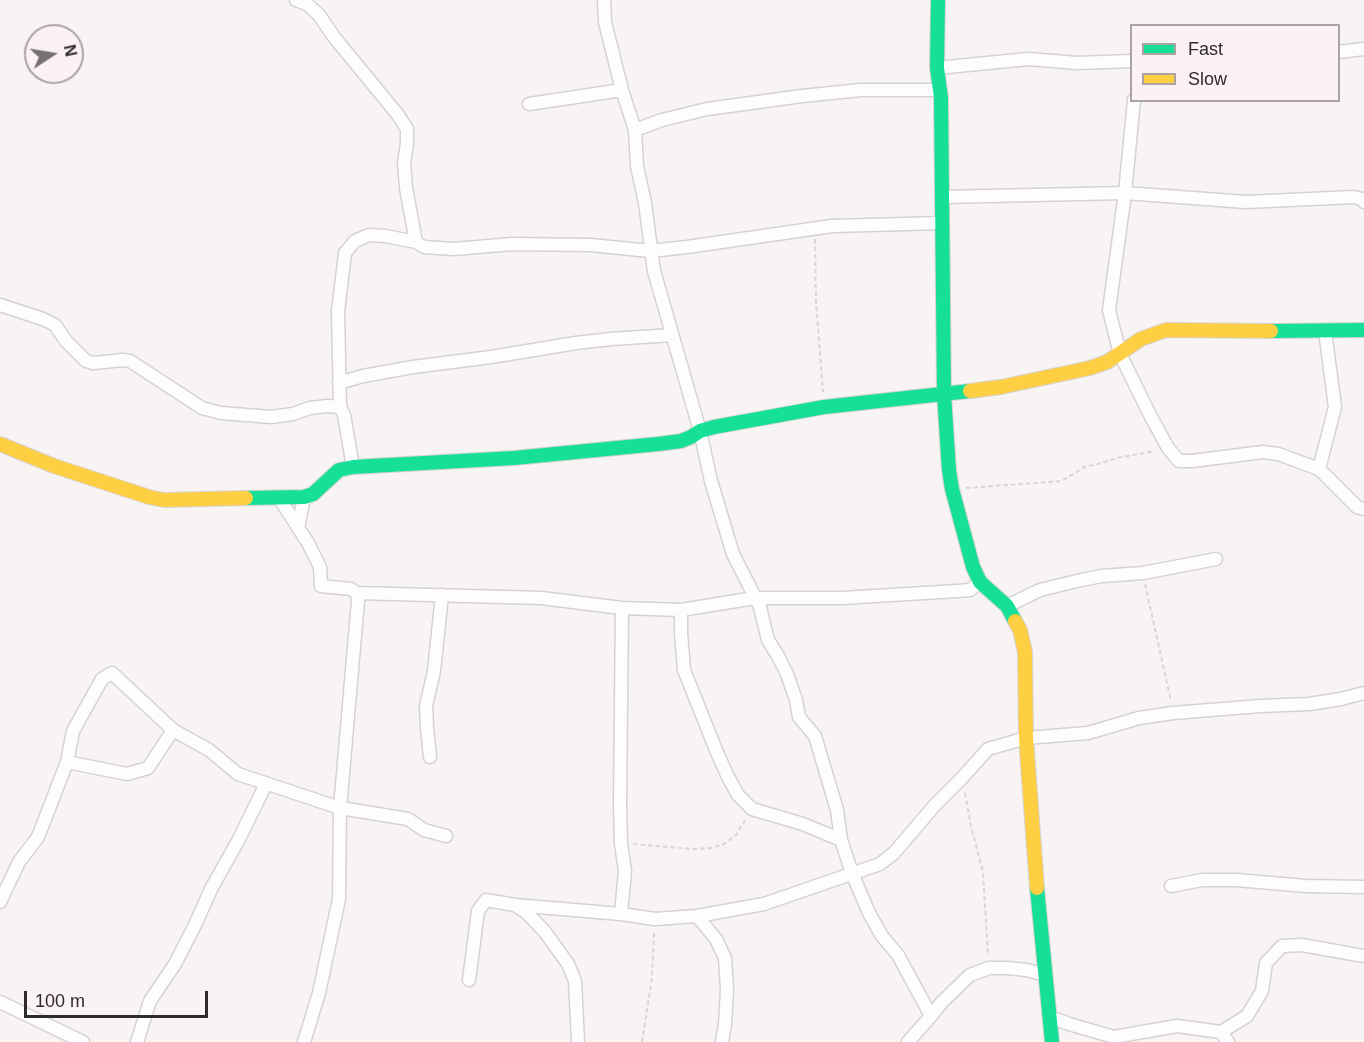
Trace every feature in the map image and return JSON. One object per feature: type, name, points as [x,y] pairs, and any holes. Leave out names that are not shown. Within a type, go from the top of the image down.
[{"type":"street","points":[[296,0],[307,4],[319,15],[407,129],[404,171],[416,242]]},
{"type":"street","points":[[938,0],[937,68],[940,90],[944,394],[951,489],[973,567],[980,582],[1007,606],[1020,630],[1025,652],[1026,738],[1039,917],[1052,1042]]},
{"type":"street","points":[[608,1],[605,22],[622,90],[635,130],[637,166],[645,203],[654,271],[733,554],[760,607],[768,640],[787,674],[799,717],[815,736],[837,810],[841,840],[869,913],[882,936],[898,955],[931,1016]]},
{"type":"street","points":[[1340,52],[1364,49]]},
{"type":"street","points":[[937,68],[1028,59],[1077,63],[1130,61]]},
{"type":"street","points":[[529,104],[622,90]]},
{"type":"street","points":[[635,130],[662,120],[707,109],[801,96],[861,90],[940,90]]},
{"type":"street","points":[[1134,102],[1125,193],[1109,310],[1120,354],[1168,448],[1179,461],[1263,452],[1278,454],[1319,469],[1357,507],[1364,509]]},
{"type":"street","points":[[942,197],[1125,193],[1246,202],[1354,197],[1364,202]]},
{"type":"street","points":[[353,467],[344,415],[340,407],[338,311],[345,253],[355,241],[369,235],[416,242],[424,247],[454,249],[512,244],[591,245],[650,251],[687,248],[832,226],[942,223]]},
{"type":"street","points":[[0,305],[55,325],[86,362],[130,361],[202,408],[222,413],[272,417],[293,414],[310,408],[340,407]]},
{"type":"street","points":[[0,444],[54,466],[149,498],[164,500],[304,497],[313,494],[339,470],[353,467],[514,458],[658,444],[681,441],[699,431],[824,407],[1001,387],[1043,379],[1107,362],[1141,339],[1166,330],[1364,330]]},
{"type":"street","points":[[1319,469],[1335,407],[1324,331]]},
{"type":"street","points":[[339,382],[413,367],[576,343],[672,335]]},
{"type":"street","points":[[298,528],[304,497]]},
{"type":"street","points":[[279,498],[308,543],[320,567],[321,586],[351,588],[357,593],[542,598],[622,608],[681,610],[755,598],[842,598],[970,590],[980,582]]},
{"type":"street","points":[[1007,606],[1040,590],[1081,580],[1143,573],[1216,559]]},
{"type":"street","points":[[304,1042],[319,993],[339,899],[340,808],[357,593]]},
{"type":"street","points":[[430,757],[426,706],[434,670],[442,596]]},
{"type":"street","points":[[621,914],[625,871],[621,844],[620,804],[622,608]]},
{"type":"street","points":[[681,610],[684,670],[728,777],[738,795],[752,809],[803,824],[841,840]]},
{"type":"street","points":[[0,902],[19,862],[38,837],[67,762],[73,730],[102,679],[112,673],[173,730],[209,750],[238,774],[340,808],[408,819],[424,830],[446,836]]},
{"type":"street","points":[[469,980],[478,911],[486,900],[655,919],[697,916],[764,904],[879,864],[894,853],[988,748],[1026,738],[1089,733],[1139,718],[1173,713],[1309,704],[1364,693]]},
{"type":"street","points":[[67,762],[127,774],[148,768],[173,730]]},
{"type":"street","points":[[137,1042],[150,1000],[175,964],[266,784]]},
{"type":"street","points":[[1171,886],[1202,880],[1236,880],[1306,886],[1364,887]]},
{"type":"street","points":[[515,905],[527,913],[545,932],[568,964],[575,981],[578,1042]]},
{"type":"street","points":[[697,916],[716,939],[725,958],[726,1000],[722,1042]]},
{"type":"street","points":[[1050,1017],[1116,1040],[1177,1026],[1224,1037],[1248,1016],[1262,991],[1266,963],[1282,946],[1302,945],[1364,956]]},
{"type":"street","points":[[908,1042],[942,1002],[970,975],[989,968],[1027,970],[1045,975]]},
{"type":"street","points":[[0,1002],[83,1042]]},
{"type":"path","points":[[815,228],[816,303],[824,407]]},
{"type":"path","points":[[951,489],[1062,482],[1086,466],[1168,448]]},
{"type":"path","points":[[1143,573],[1173,713]]},
{"type":"path","points":[[962,778],[983,872],[989,968]]},
{"type":"path","points":[[621,844],[711,848],[723,844],[736,835],[752,809]]},
{"type":"path","points":[[642,1042],[652,978],[655,919]]},
{"type":"traffic: fast","points":[[938,0],[937,68],[941,98],[944,394],[949,470],[973,567],[980,582],[1007,606],[1015,621]]},
{"type":"traffic: fast","points":[[1271,331],[1364,330]]},
{"type":"traffic: fast","points":[[246,498],[304,497],[313,494],[339,470],[353,467],[514,458],[658,444],[681,441],[714,427],[824,407],[970,391]]},
{"type":"traffic: fast","points":[[1037,888],[1052,1042]]},
{"type":"traffic: slow","points":[[970,391],[1001,387],[1090,368],[1107,362],[1141,339],[1166,330],[1271,331]]},
{"type":"traffic: slow","points":[[0,444],[54,466],[149,497],[164,500],[246,498]]},
{"type":"traffic: slow","points":[[1015,621],[1020,630],[1025,652],[1026,738],[1037,888]]}]
